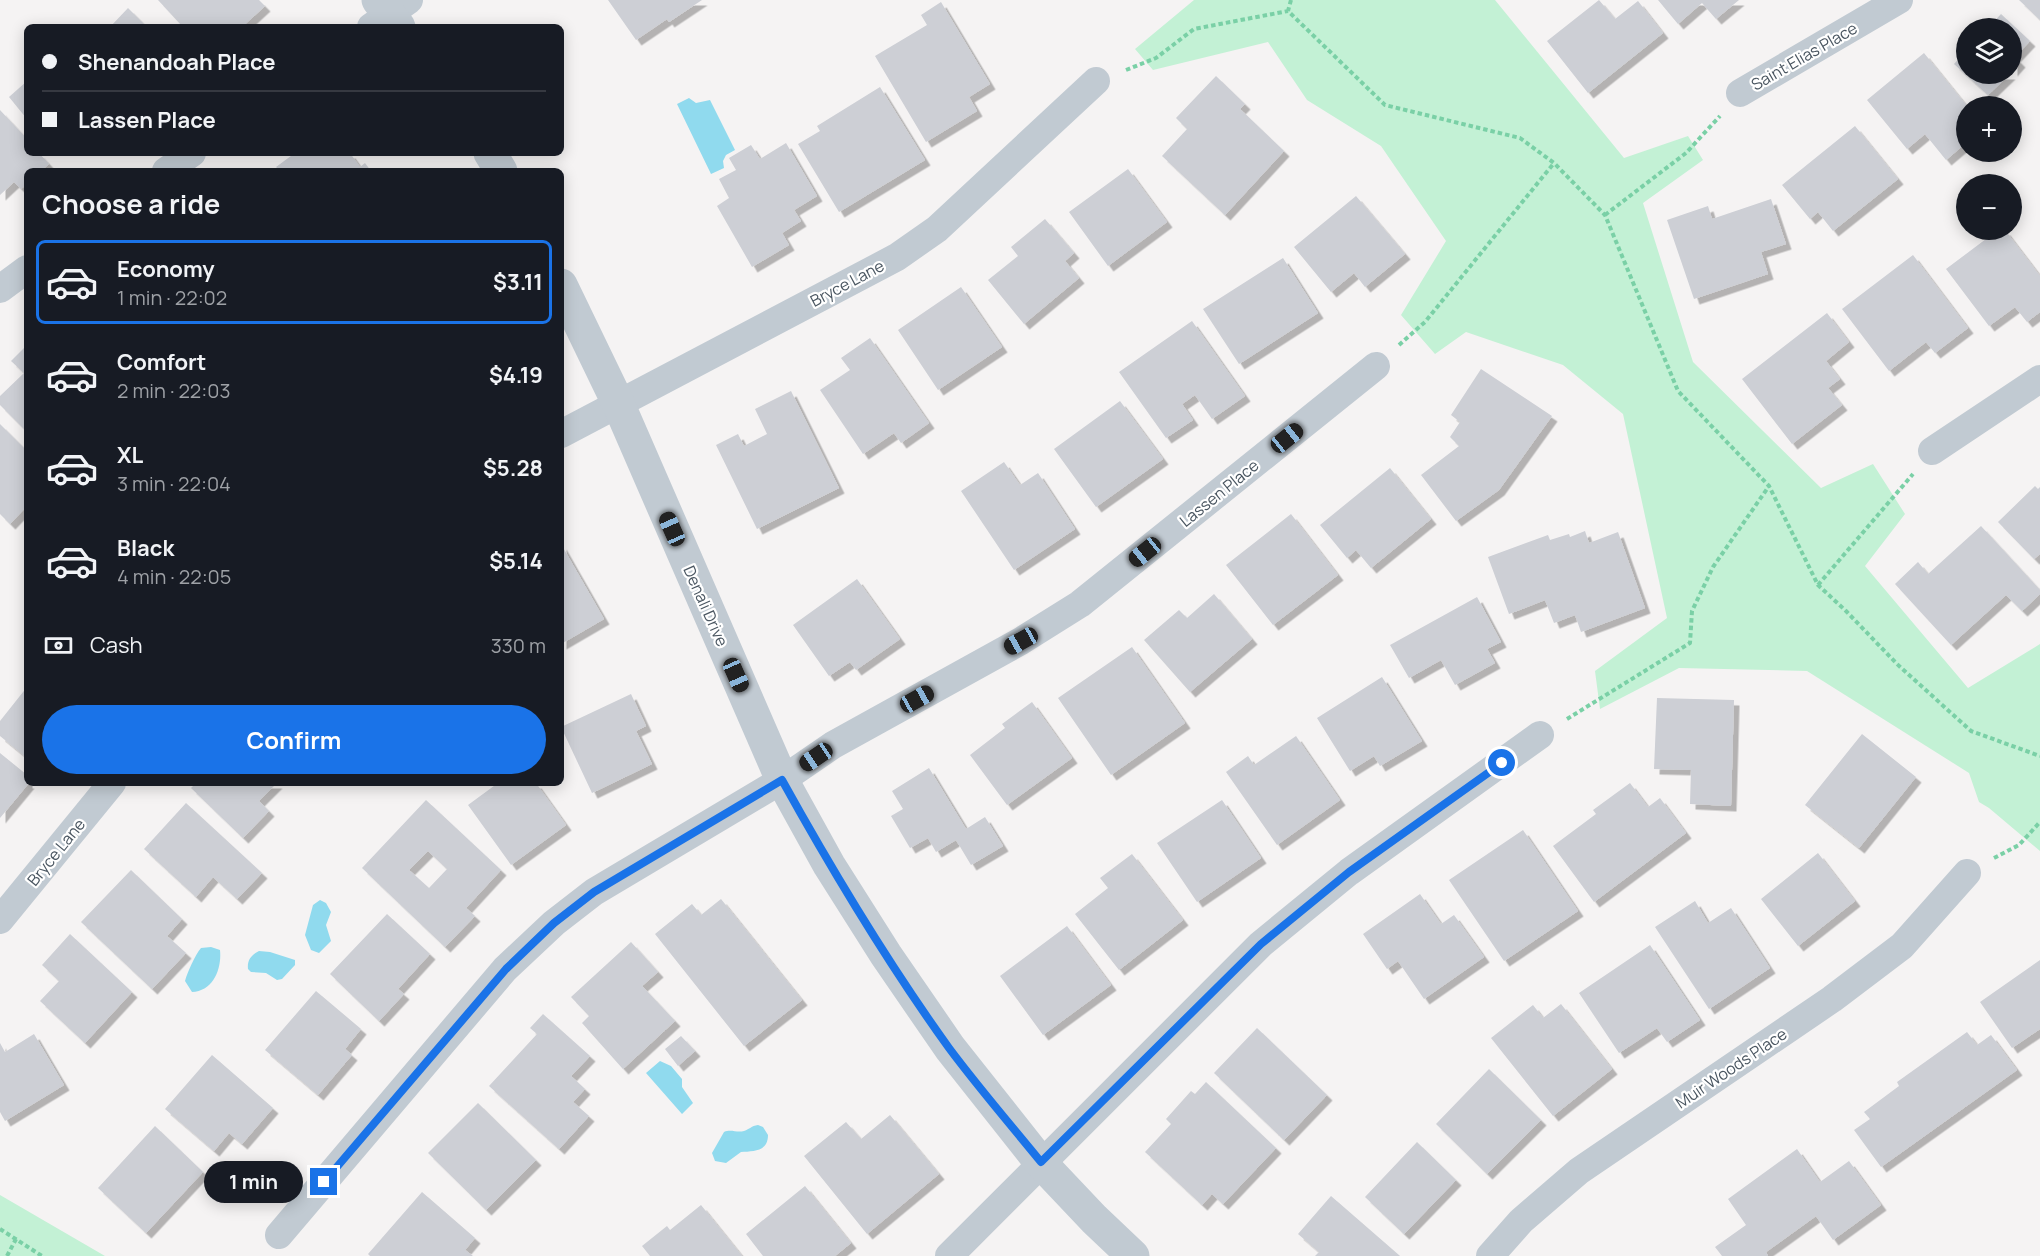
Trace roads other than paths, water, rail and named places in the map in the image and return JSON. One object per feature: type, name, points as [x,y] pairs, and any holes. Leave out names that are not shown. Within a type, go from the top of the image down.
[{"type":"street","name":"Saint Elias Place","points":[[1740,93],[1899,0]]},
{"type":"street","name":"Bryce Lane","points":[[564,432],[897,257],[937,229],[1096,81]]},
{"type":"street","points":[[170,168],[188,156]]},
{"type":"street","points":[[0,289],[24,271]]},
{"type":"street","name":"Denali Drive","points":[[564,291],[618,403],[782,780],[829,865],[886,956],[950,1048],[1041,1162],[1094,1219],[1133,1256]]},
{"type":"street","name":"Lassen Place","points":[[279,1235],[506,969],[554,923],[594,892],[782,780],[833,745],[1021,641],[1080,604],[1376,366]]},
{"type":"street","points":[[1932,451],[2040,379]]},
{"type":"street","points":[[949,1256],[1261,944],[1349,872],[1540,735]]},
{"type":"street","name":"Bryce Lane","points":[[0,920],[110,786]]},
{"type":"street","name":"Muir Woods Place","points":[[1490,1256],[1521,1221],[1579,1171],[1832,999],[1902,946],[1967,873]]},
{"type":"water","points":[[689,98],[696,103],[710,100],[735,150],[726,155],[723,161],[724,168],[711,174],[677,104]]},
{"type":"water","points":[[320,900],[326,903],[331,912],[326,925],[331,941],[319,953],[311,950],[305,935],[313,905]]},
{"type":"water","points":[[211,947],[220,950],[218,971],[206,988],[192,992],[185,981],[189,969],[201,948]]},
{"type":"water","points":[[259,951],[295,960],[295,965],[282,979],[277,980],[266,973],[251,972],[248,969],[249,960]]},
{"type":"water","points":[[660,1061],[671,1066],[682,1079],[682,1087],[693,1103],[682,1114],[646,1073]]},
{"type":"water","points":[[758,1125],[763,1127],[768,1135],[763,1148],[741,1152],[726,1163],[715,1161],[712,1153],[724,1132],[744,1131]]}]
